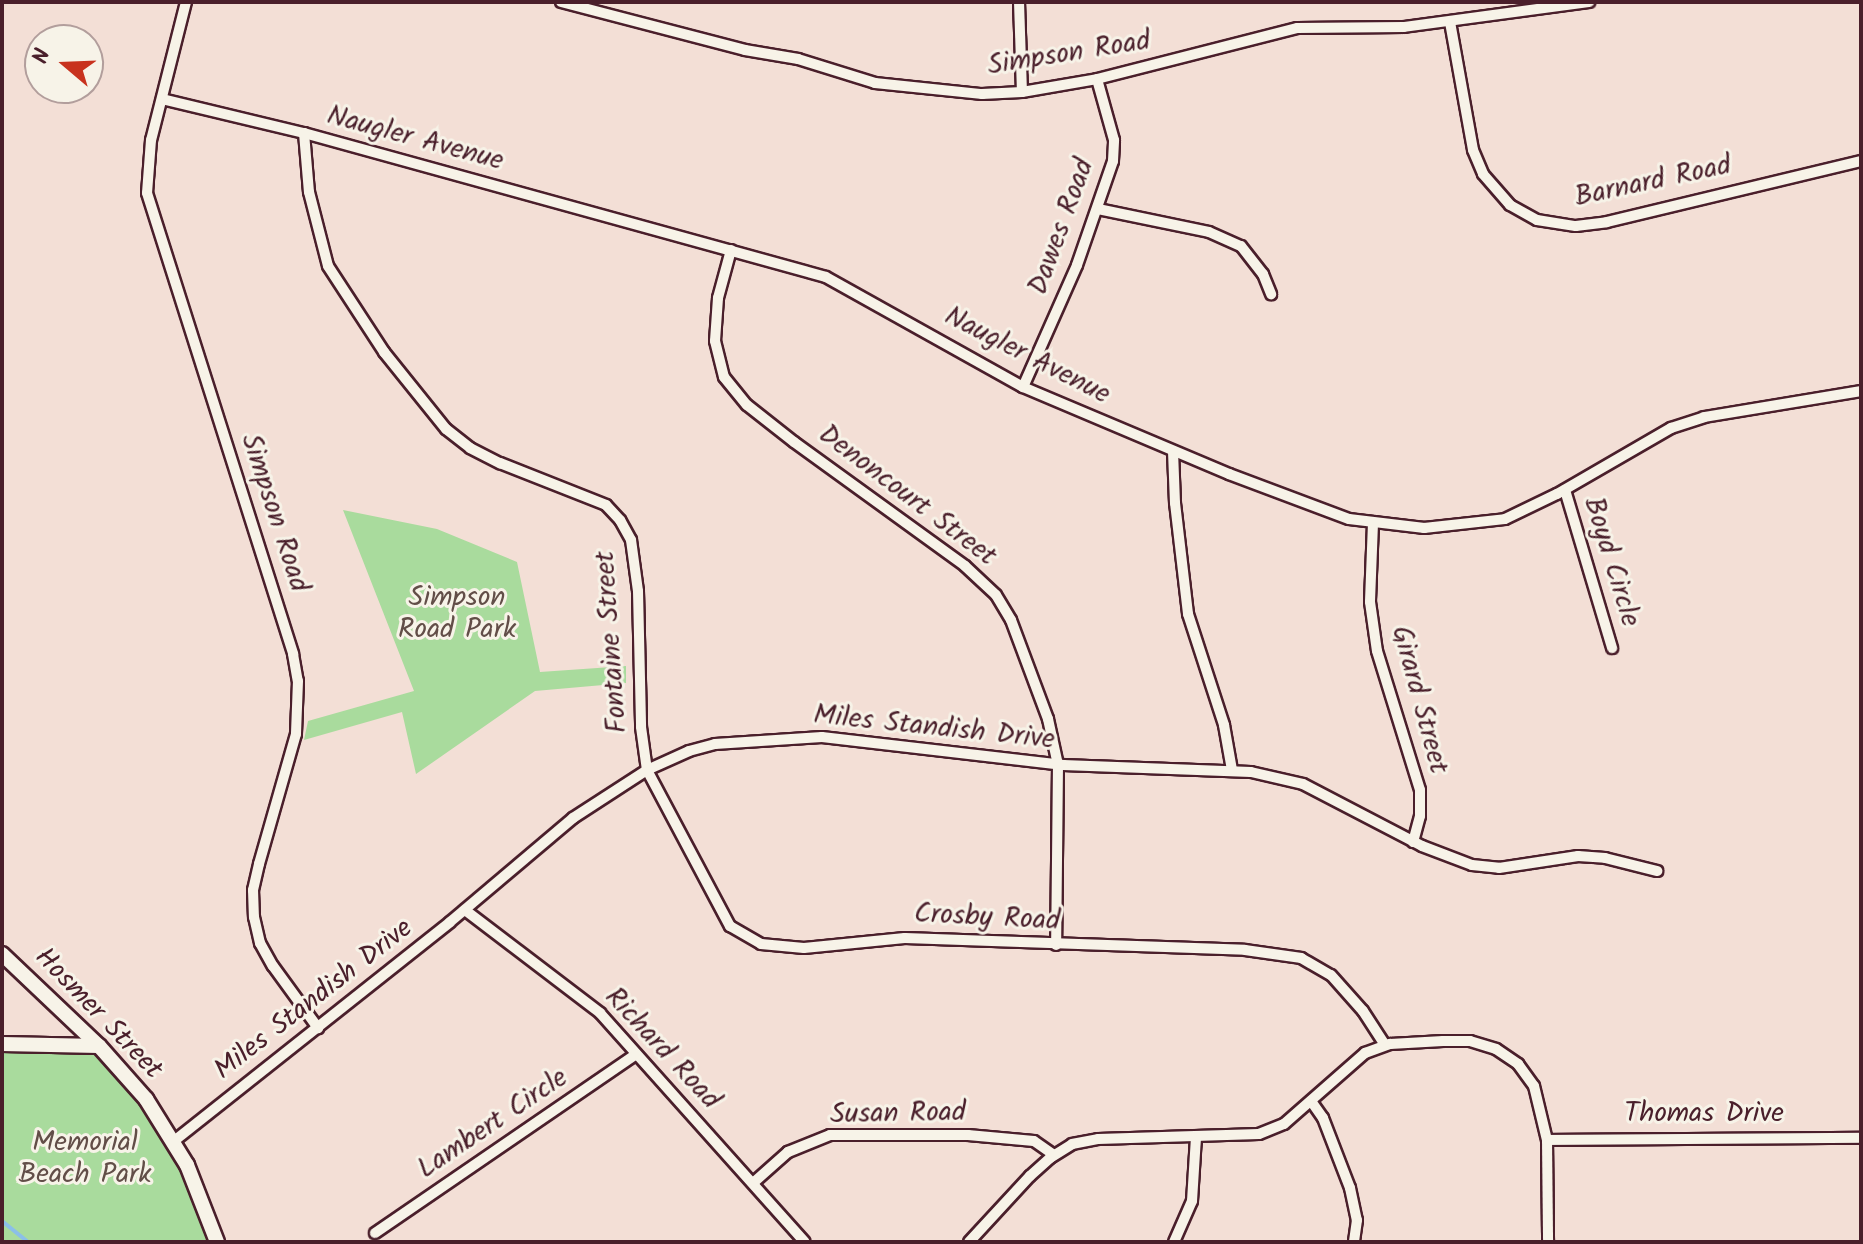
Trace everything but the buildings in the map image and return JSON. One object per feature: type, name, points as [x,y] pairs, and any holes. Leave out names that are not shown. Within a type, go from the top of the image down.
[{"type":"street","name":"Simpson Road","points":[[186,2],[147,166],[153,219],[254,526],[286,628],[298,681],[296,734],[253,890],[254,917],[260,943],[273,966],[318,1028]]},
{"type":"street","name":"Simpson Road","points":[[561,2],[745,50],[798,59],[875,83],[955,93],[1022,92],[1097,79],[1297,28],[1404,27],[1589,2]]},
{"type":"street","points":[[1019,2],[1022,92]]},
{"type":"street","name":"Barnard Road","points":[[1450,22],[1473,150],[1483,174],[1510,205],[1537,220],[1576,226],[1607,222],[1861,161]]},
{"type":"street","name":"Dawes Road","points":[[1023,387],[1098,209],[1113,161],[1114,140],[1097,79]]},
{"type":"street","name":"Naugler Avenue","points":[[162,99],[304,133],[731,250],[846,286],[953,351],[1023,387],[1297,502],[1349,519],[1424,528],[1505,519],[1565,490],[1671,428],[1704,417],[1861,391]]},
{"type":"street","name":"Fontaine Street","points":[[304,133],[309,192],[328,266],[384,352],[446,429],[470,448],[606,505],[620,520],[631,540],[638,591],[641,727],[647,770]]},
{"type":"street","points":[[1098,209],[1209,232],[1241,246],[1263,274],[1271,294]]},
{"type":"street","name":"Denoncourt Street","points":[[731,250],[718,298],[715,341],[724,377],[747,405],[965,566],[996,595],[1011,620],[1048,719],[1058,765],[1056,945]]},
{"type":"street","points":[[1173,451],[1175,503],[1188,614],[1224,725],[1232,770]]},
{"type":"street","name":"Boyd Circle","points":[[1565,490],[1612,648]]},
{"type":"street","name":"Girard Street","points":[[1373,523],[1370,602],[1377,651],[1420,790],[1420,816],[1413,842]]},
{"type":"street","name":"Miles Standish Drive","points":[[174,1141],[465,910],[573,818],[647,770],[689,751],[715,744],[822,737],[1058,765],[1232,770],[1303,784],[1413,842],[1472,865],[1499,868],[1578,856],[1605,858],[1657,871]]},
{"type":"street","name":"Crosby Road","points":[[647,770],[730,926],[761,944],[804,948],[905,938],[1245,950],[1301,958],[1331,975],[1363,1011],[1385,1045]]},
{"type":"street","name":"Richard Road","points":[[465,910],[600,1013],[805,1242]]},
{"type":"street","name":"Hosmer Street","points":[[2,954],[99,1046],[146,1099],[174,1141],[217,1242]]},
{"type":"street","points":[[969,1242],[1030,1176],[1072,1144],[1098,1139],[1259,1134],[1284,1124],[1365,1053],[1385,1045],[1470,1041],[1496,1049],[1518,1064],[1534,1086],[1547,1140],[1548,1242]]},
{"type":"street","points":[[2,1044],[99,1046]]},
{"type":"street","name":"Lambert Circle","points":[[375,1233],[636,1054]]},
{"type":"street","points":[[1311,1101],[1323,1118],[1350,1188],[1357,1220],[1354,1242]]},
{"type":"street","name":"Susan Road","points":[[753,1183],[788,1152],[830,1135],[882,1133],[1034,1141],[1054,1155]]},
{"type":"street","points":[[1174,1242],[1183,1228],[1192,1201],[1196,1138]]},
{"type":"street","name":"Thomas Drive","points":[[1547,1140],[1861,1138]]},
{"type":"green space","name":"Simpson Road Park","points":[[343,510],[437,529],[517,562],[540,672],[626,666],[626,683],[535,691],[416,774],[402,712],[304,740],[308,721],[414,691]]},
{"type":"green space","name":"Memorial Beach Park","points":[[2,1044],[99,1046],[162,1121],[217,1242],[2,1242]]},
{"type":"waterway","points":[[2,1221],[28,1242]]}]
